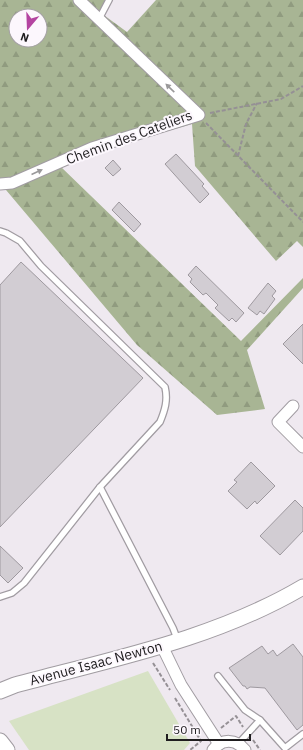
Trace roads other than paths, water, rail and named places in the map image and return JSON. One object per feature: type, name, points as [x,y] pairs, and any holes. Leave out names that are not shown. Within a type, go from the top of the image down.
[{"type":"street","name":"Chemin des Cateliers","points":[[0,184],[12,183],[92,148],[199,115],[79,0]]},
{"type":"street","points":[[293,406],[278,422],[303,447]]},
{"type":"street","name":"Avenue Isaac Newton","points":[[0,691],[7,684],[178,641],[247,614],[303,586]]},
{"type":"street","points":[[162,646],[181,685],[212,734],[216,747],[228,741],[242,747]]},
{"type":"street","points":[[0,742],[7,750]]},
{"type":"lane","points":[[99,19],[109,0]]},
{"type":"lane","points":[[0,231],[20,241],[42,266],[165,386],[167,396],[165,410],[160,422],[100,487],[24,583],[12,593],[0,597]]},
{"type":"lane","name":"Avenue Isaac Newton","points":[[100,487],[173,628],[178,641]]},
{"type":"lane","points":[[218,676],[245,710],[260,720],[284,748],[303,734]]},
{"type":"lane","points":[[242,747],[247,732],[260,720]]}]
